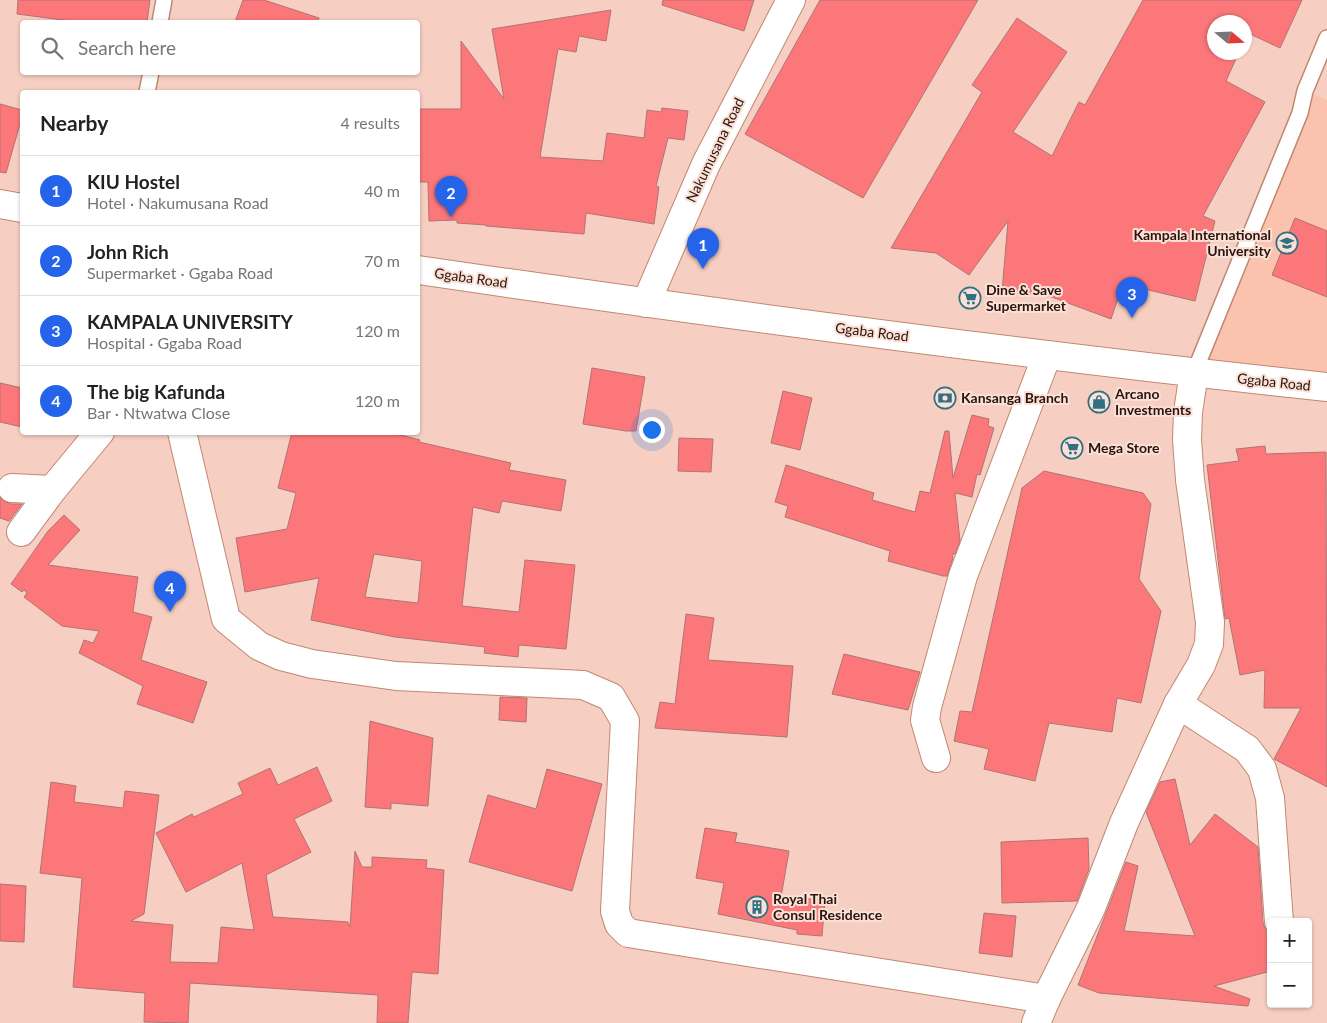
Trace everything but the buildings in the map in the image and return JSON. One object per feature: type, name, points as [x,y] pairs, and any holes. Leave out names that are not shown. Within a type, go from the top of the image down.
[{"type":"street","name":"Nakumusana Road","points":[[646,303],[706,164],[791,0]]},
{"type":"street","points":[[0,204],[20,208]]},
{"type":"street","name":"Ggaba Road","points":[[420,270],[646,303],[1047,355],[1327,388]]},
{"type":"street","points":[[936,758],[925,720],[927,706],[963,576],[1047,355]]},
{"type":"street","points":[[183,435],[226,619],[259,646],[281,656],[312,664],[396,676],[583,685],[611,698],[624,721],[615,911],[619,924],[628,933],[1041,1011],[1091,908],[1124,823],[1178,704],[1201,665],[1209,644],[1210,622],[1190,480],[1187,440],[1188,412],[1194,373]]},
{"type":"street","points":[[21,532],[52,490],[98,435]]},
{"type":"street","points":[[12,488],[52,490]]},
{"type":"street","points":[[1178,704],[1248,749],[1262,769],[1270,798],[1280,918]]},
{"type":"lane","points":[[160,20],[164,0]]},
{"type":"lane","points":[[1194,373],[1300,113],[1306,91],[1327,38]]},
{"type":"lane","points":[[147,90],[150,75]]},
{"type":"shaded area","name":"Kampala International University","points":[[1305,91],[1327,100],[1327,387],[1194,373]]},
{"type":"place","name":"John Rich","points":[[451,217]]},
{"type":"place","name":"Kampala International University","points":[[1287,243]]},
{"type":"place","name":"KIU Hostel","points":[[703,269]]},
{"type":"place","name":"Dine & Save Supermarket","points":[[970,298]]},
{"type":"place","name":"KAMPALA UNIVERSITY","points":[[1132,318]]},
{"type":"place","name":"Kansanga Branch","points":[[945,398]]},
{"type":"place","name":"Arcano Investments","points":[[1099,402]]},
{"type":"place","name":"Mega Store","points":[[1072,448]]},
{"type":"place","name":"The big Kafunda","points":[[170,612]]},
{"type":"place","name":"Royal Thai Consul Residence","points":[[757,907]]}]
